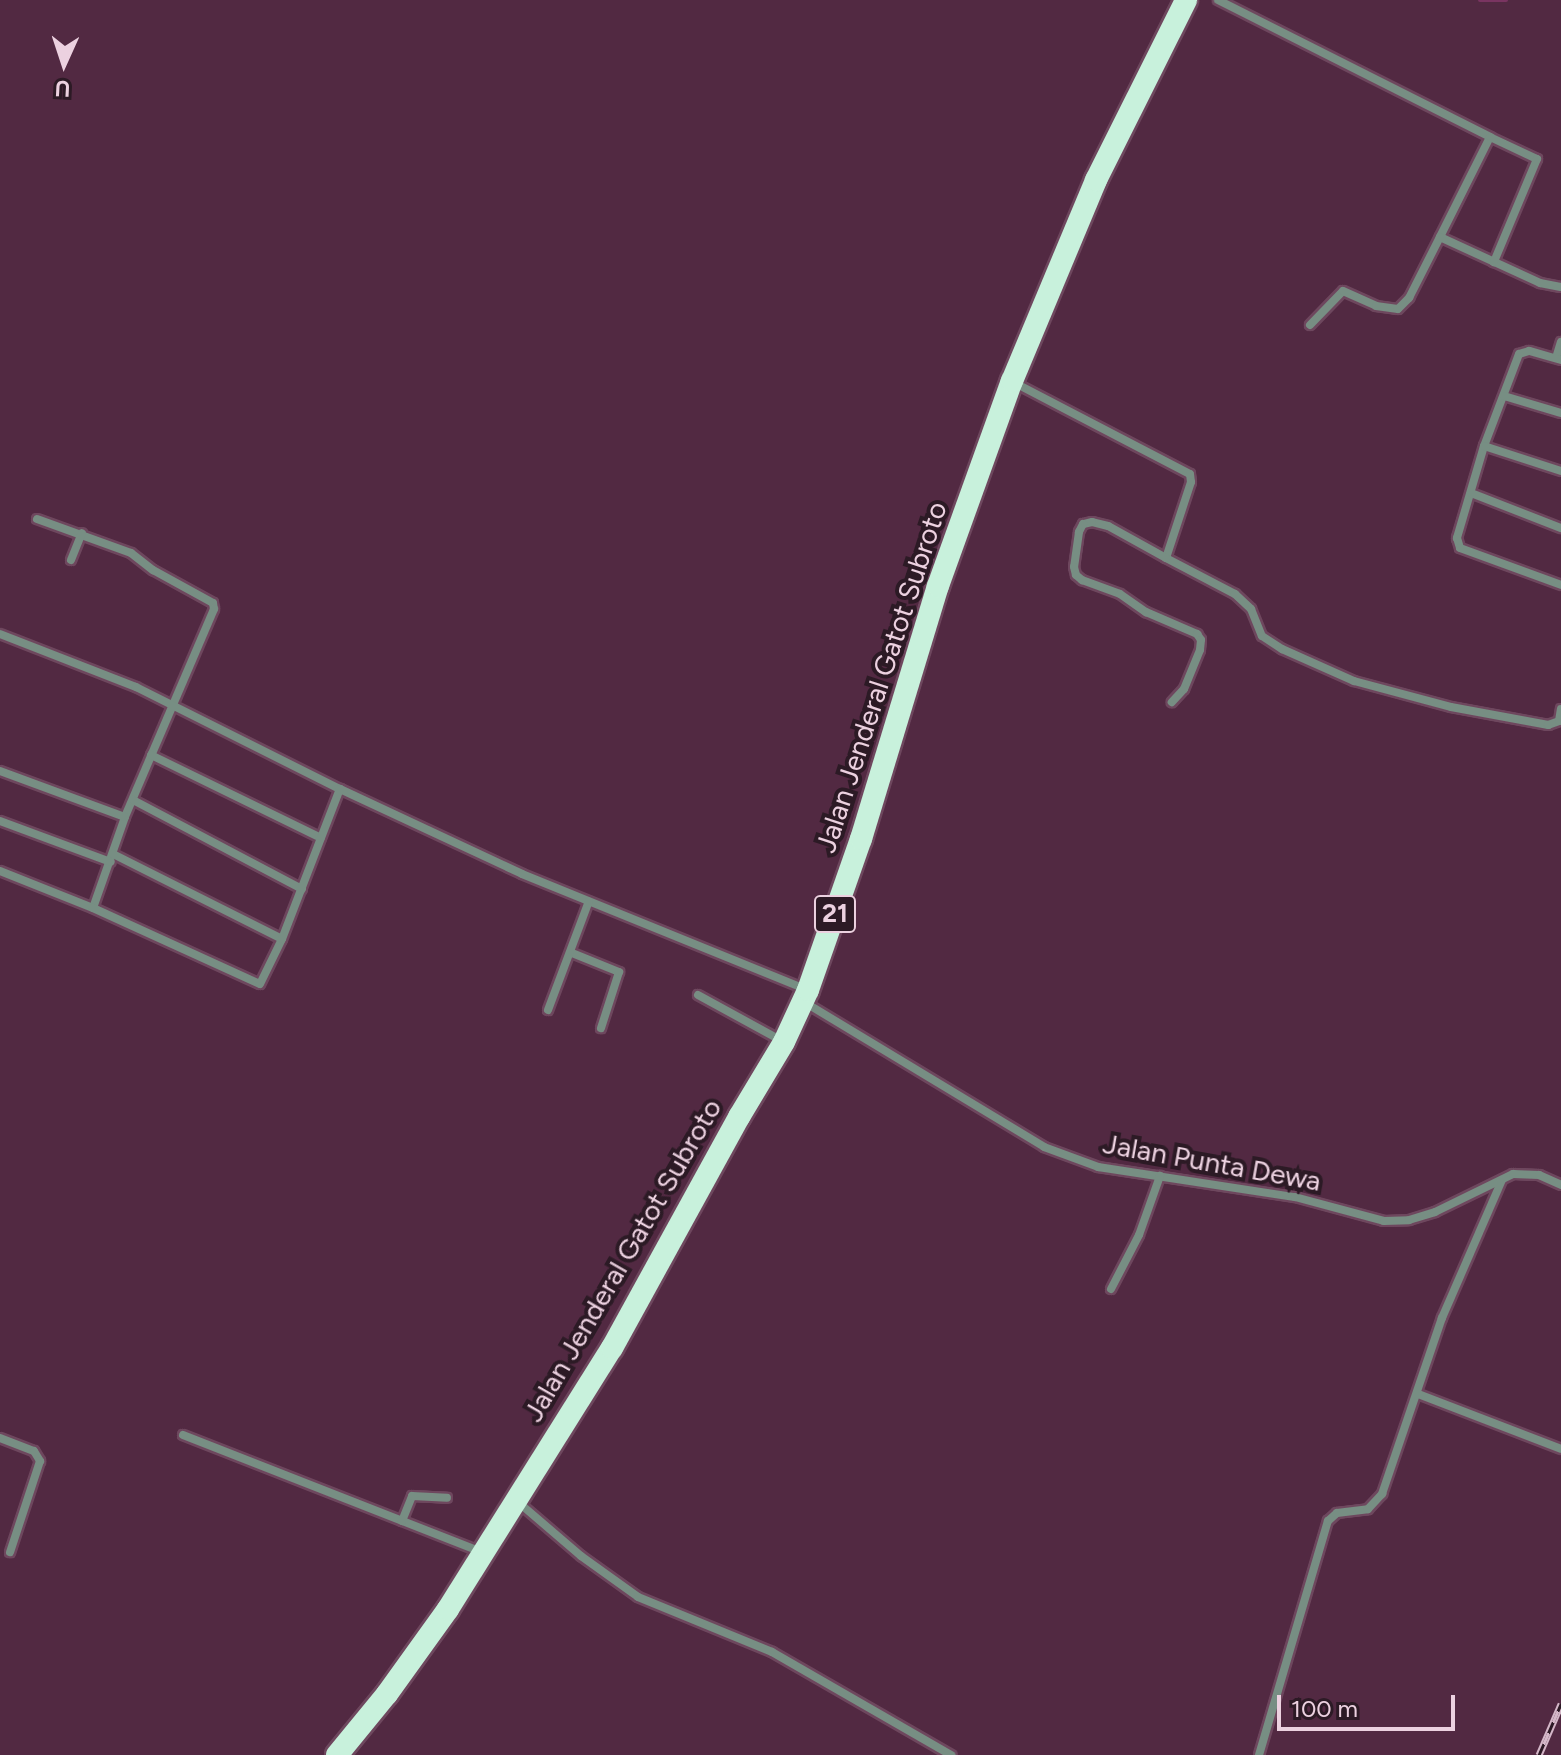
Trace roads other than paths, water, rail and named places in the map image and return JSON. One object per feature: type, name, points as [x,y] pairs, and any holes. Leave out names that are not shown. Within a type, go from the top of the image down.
[{"type":"highway","name":"Jalan Jenderal Gatot Subroto","points":[[337,1755],[412,1660],[612,1348],[739,1117],[784,1042],[805,996],[861,839],[938,586],[1012,381],[1096,180],[1186,0]]},
{"type":"street","points":[[1218,0],[1537,159],[1494,262]]},
{"type":"street","points":[[1310,325],[1343,291],[1376,306],[1398,309],[1409,298],[1490,137]]},
{"type":"street","points":[[1440,237],[1540,283],[1561,287]]},
{"type":"street","points":[[1561,342],[1558,359],[1529,351],[1519,354],[1484,446],[1457,538],[1460,548],[1561,585]]},
{"type":"street","points":[[1012,381],[1190,474],[1191,482],[1166,558]]},
{"type":"street","points":[[1504,396],[1561,413]]},
{"type":"street","points":[[1484,446],[1561,471]]},
{"type":"street","points":[[1471,493],[1561,528]]},
{"type":"street","points":[[37,519],[82,533],[139,557],[153,570],[213,603],[214,609],[125,817],[93,908]]},
{"type":"street","points":[[1172,702],[1184,689],[1201,640],[1197,634],[1146,612],[1120,594],[1076,575],[1074,567],[1083,524],[1092,522],[1108,526],[1235,594],[1251,609],[1262,636],[1282,649],[1354,681],[1413,699],[1548,725],[1559,721],[1561,709]]},
{"type":"street","points":[[71,560],[82,533]]},
{"type":"street","name":"Jalan Punta Dewa","points":[[0,634],[136,687],[340,789],[522,874],[805,996],[1044,1147],[1098,1167],[1295,1197],[1384,1221],[1409,1220],[1435,1212],[1502,1179]]},
{"type":"street","points":[[151,755],[321,838]]},
{"type":"street","points":[[0,771],[125,817]]},
{"type":"street","points":[[0,871],[93,908],[255,984],[263,982],[282,939],[340,789]]},
{"type":"street","points":[[133,800],[302,889]]},
{"type":"street","points":[[0,821],[112,858],[282,939]]},
{"type":"street","points":[[548,1010],[589,901]]},
{"type":"street","points":[[572,953],[619,972],[601,1028]]},
{"type":"street","points":[[698,995],[784,1042]]},
{"type":"street","points":[[1259,1755],[1328,1521],[1337,1513],[1368,1509],[1382,1494],[1442,1318],[1502,1179],[1513,1174],[1539,1175],[1561,1185]]},
{"type":"street","points":[[1111,1289],[1139,1235],[1160,1176]]},
{"type":"street","points":[[1418,1394],[1561,1449]]},
{"type":"street","points":[[183,1435],[482,1552]]},
{"type":"street","points":[[0,1438],[34,1451],[40,1461],[10,1552]]},
{"type":"street","points":[[402,1521],[412,1496],[447,1498]]},
{"type":"street","points":[[514,1499],[581,1556],[638,1597],[772,1652],[951,1755]]},
{"type":"waterway","points":[[1480,0],[1506,0]]},
{"type":"railway","points":[[1539,1755],[1561,1704]]}]
